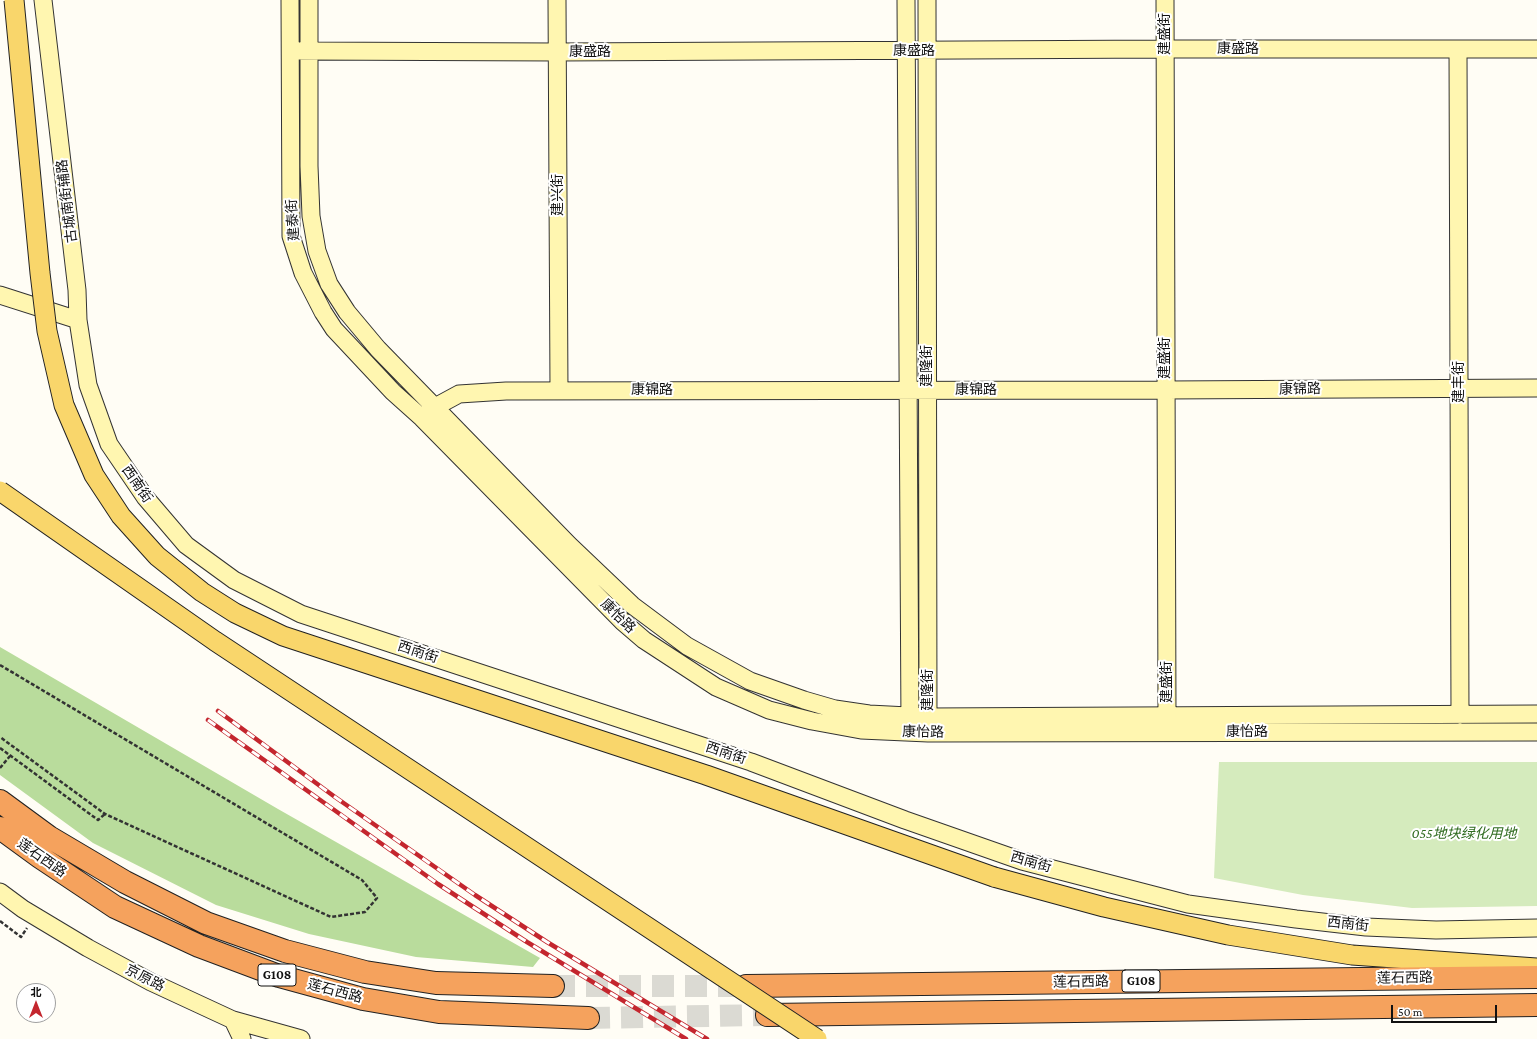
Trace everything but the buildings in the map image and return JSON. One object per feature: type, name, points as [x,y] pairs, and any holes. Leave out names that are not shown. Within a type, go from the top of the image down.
[{"type":"highway","name":"莲石西路","points":[[0,801],[49,837],[125,882],[206,923],[285,951],[365,972],[436,984],[553,986]]},
{"type":"highway","name":"莲石西路","points":[[0,828],[40,857],[115,907],[199,946],[279,976],[363,999],[439,1012],[588,1018]]},
{"type":"highway","name":"莲石西路","points":[[746,986],[1537,977]]},
{"type":"highway","name":"莲石西路","points":[[764,1015],[1537,1005]]},
{"type":"main road","points":[[14,0],[40,273],[47,331],[64,405],[94,475],[121,516],[157,556],[215,601],[235,613],[283,636],[706,775],[994,877],[1104,907],[1228,935],[1352,955],[1537,968]]},
{"type":"main road","points":[[0,491],[215,641],[817,1039]]},
{"type":"street","name":"古城南街辅路","points":[[43,0],[77,290],[78,320]]},
{"type":"street","name":"建泰街","points":[[290,0],[292,236],[304,273],[323,312],[334,329],[393,392],[422,418]]},
{"type":"street","name":"建泰街","points":[[308,0],[310,51],[310,202],[317,251],[329,284],[347,312],[378,349],[435,407]]},
{"type":"street","name":"建兴街","points":[[557,0],[559,390]]},
{"type":"street","name":"建隆街","points":[[906,0],[910,724]]},
{"type":"street","name":"建隆街","points":[[927,0],[928,725]]},
{"type":"street","name":"建盛街","points":[[1165,0],[1167,716]]},
{"type":"street","name":"康盛路","points":[[291,51],[927,51],[1165,48],[1537,49]]},
{"type":"street","name":"建丰街","points":[[1458,49],[1460,715]]},
{"type":"street","points":[[0,295],[78,320]]},
{"type":"street","name":"西南街","points":[[78,320],[88,385],[109,444],[145,497],[186,545],[234,580],[301,614],[751,762],[905,820],[1022,861],[1180,902],[1281,917],[1366,927],[1436,930],[1537,928]]},
{"type":"street","name":"康锦路","points":[[422,418],[435,407],[459,394],[506,391],[1537,388]]},
{"type":"street","name":"康怡路","points":[[435,407],[569,545],[632,605],[687,646],[750,682],[804,700],[835,709],[862,713],[910,724],[928,725],[1537,732]]},
{"type":"street","name":"康怡路","points":[[422,418],[623,622],[666,656],[716,687],[769,710],[812,721],[861,730],[910,724]]},
{"type":"street","name":"康怡路","points":[[928,725],[1167,716],[1537,714]]},
{"type":"street","name":"京原路","points":[[0,892],[88,948],[152,982],[233,1020],[301,1039]]},
{"type":"street","points":[[233,1020],[242,1039]]},
{"type":"path","points":[[0,664],[362,880],[377,898],[365,912],[330,917],[105,814],[0,737]]},
{"type":"path","points":[[0,748],[98,820],[105,814]]},
{"type":"path","points":[[0,768],[10,756]]},
{"type":"path","points":[[0,921],[21,937],[34,915]]},
{"type":"green space","points":[[0,647],[278,809],[540,958],[533,967],[416,957],[309,934],[216,905],[93,843],[0,775]]},
{"type":"green space","name":"055地块绿化用地","points":[[1219,762],[1537,762],[1537,906],[1412,908],[1303,895],[1214,878]]},
{"type":"tunnel","points":[[553,986],[746,986]]},
{"type":"tunnel","points":[[588,1018],[764,1015]]},
{"type":"railway","points":[[218,711],[335,797],[475,895],[547,942],[707,1039]]},
{"type":"railway","points":[[208,720],[438,884],[527,942],[686,1039]]}]
